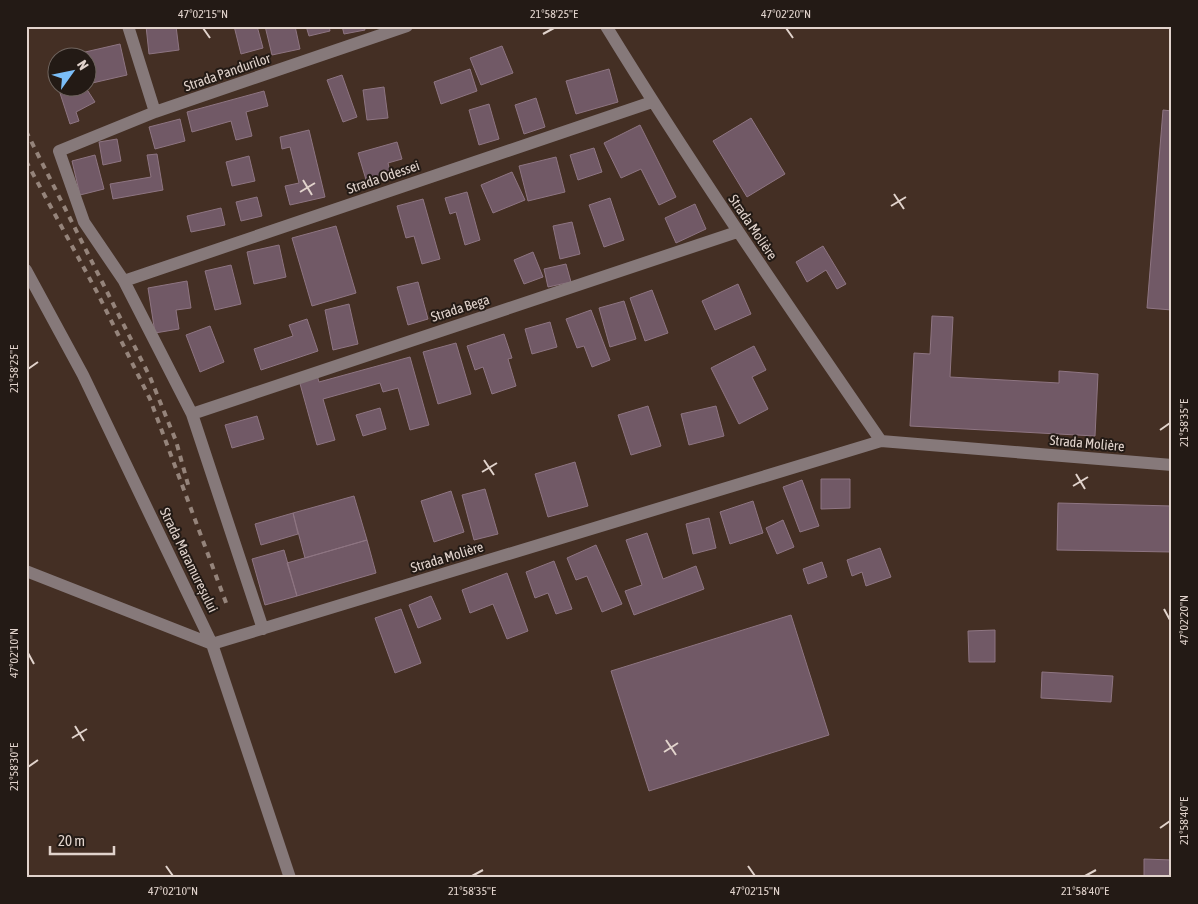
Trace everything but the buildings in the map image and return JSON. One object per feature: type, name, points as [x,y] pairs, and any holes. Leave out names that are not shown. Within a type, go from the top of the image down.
[{"type":"street","points":[[128,26],[155,112]]},
{"type":"street","name":"Strada Pandurilor","points":[[124,281],[84,222],[59,151],[155,112],[407,26]]},
{"type":"street","name":"Strada Molière","points":[[606,26],[652,102],[737,232],[881,441]]},
{"type":"street","name":"Strada Odessei","points":[[124,281],[652,102]]},
{"type":"street","name":"Strada Bega","points":[[192,414],[737,232]]},
{"type":"street","name":"Strada Maramureșului","points":[[26,270],[84,375],[212,644],[290,878]]},
{"type":"street","points":[[124,281],[192,414],[263,629]]},
{"type":"street","name":"Strada Molière","points":[[212,644],[881,441],[1172,465]]},
{"type":"street","points":[[26,571],[212,644]]},
{"type":"railway","points":[[26,131],[150,377],[176,441],[189,488]]},
{"type":"railway","points":[[26,161],[98,294],[150,399],[228,608]]}]
